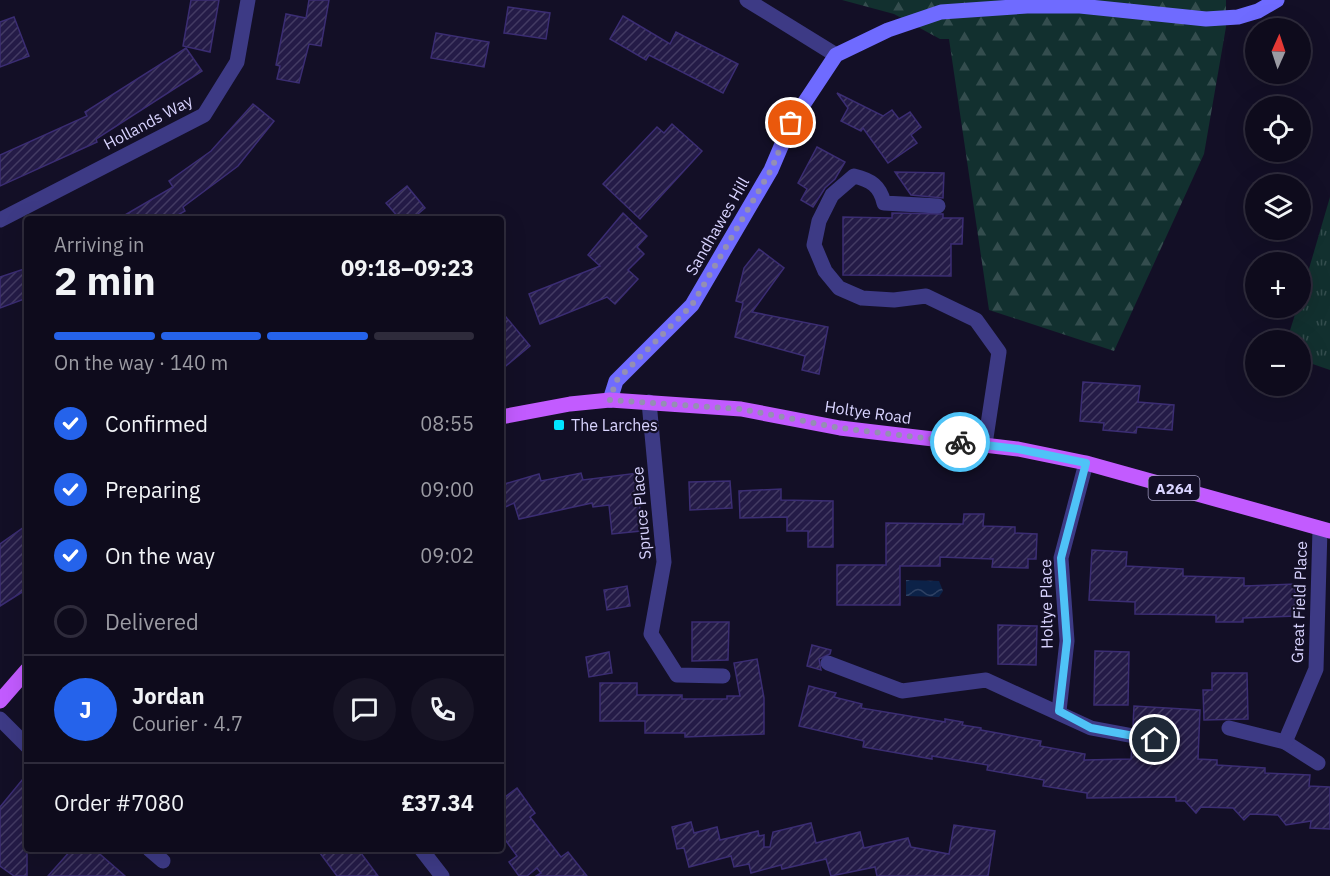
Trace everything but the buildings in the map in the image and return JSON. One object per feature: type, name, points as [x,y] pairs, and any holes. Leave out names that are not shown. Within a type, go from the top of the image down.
[{"type":"main road","name":"Holtye Road","points":[[504,416],[570,404],[610,400],[741,409],[840,428],[985,444],[1086,463],[1325,530]]},
{"type":"main road","points":[[0,701],[24,673]]},
{"type":"street","name":"Hollands Way","points":[[0,220],[204,115],[237,62],[248,0]]},
{"type":"street","points":[[747,0],[836,55],[888,30],[941,12],[1027,6],[1080,6],[1206,19],[1238,17],[1258,11],[1277,0]]},
{"type":"street","name":"Sandhawes Hill","points":[[610,400],[616,381],[692,305],[771,170],[791,123],[836,55]]},
{"type":"street","points":[[938,206],[884,203],[881,192],[869,180],[854,176],[832,195],[819,221],[814,245],[825,271],[840,288],[862,298],[894,300],[926,296],[976,320],[999,352],[985,444]]},
{"type":"street","name":"Spruce Place","points":[[649,402],[664,562],[651,634],[677,675],[723,676]]},
{"type":"street","name":"Holtye Place","points":[[1059,711],[1067,641],[1061,558],[1086,463]]},
{"type":"street","name":"Great Field Place","points":[[1285,742],[1316,669],[1325,530]]},
{"type":"street","points":[[828,663],[902,691],[986,680],[1059,711],[1091,728],[1155,740]]},
{"type":"street","points":[[0,719],[24,743]]},
{"type":"street","points":[[1229,728],[1285,742],[1318,763]]},
{"type":"street","points":[[152,852],[163,861]]},
{"type":"street","points":[[423,852],[442,876]]},
{"type":"green space","points":[[842,0],[1226,0],[1226,27],[1204,154],[1114,351],[989,310],[949,39],[940,39],[894,14]]},
{"type":"green space","points":[[1330,197],[1330,370],[1311,363],[1311,330],[1290,330],[1294,318],[1311,318],[1311,262]]},
{"type":"water","points":[[906,580],[939,581],[943,591],[939,597],[906,596]]},
{"type":"way so far","points":[[791,123],[771,170],[733,239],[692,305],[616,381],[610,400],[696,404],[741,409],[840,428],[960,442]]},
{"type":"place","name":"The Larches","points":[[559,425]]},
{"type":"route","points":[[960,442],[1018,449],[1086,463],[1061,558],[1067,641],[1059,711],[1091,728],[1155,740]]}]
